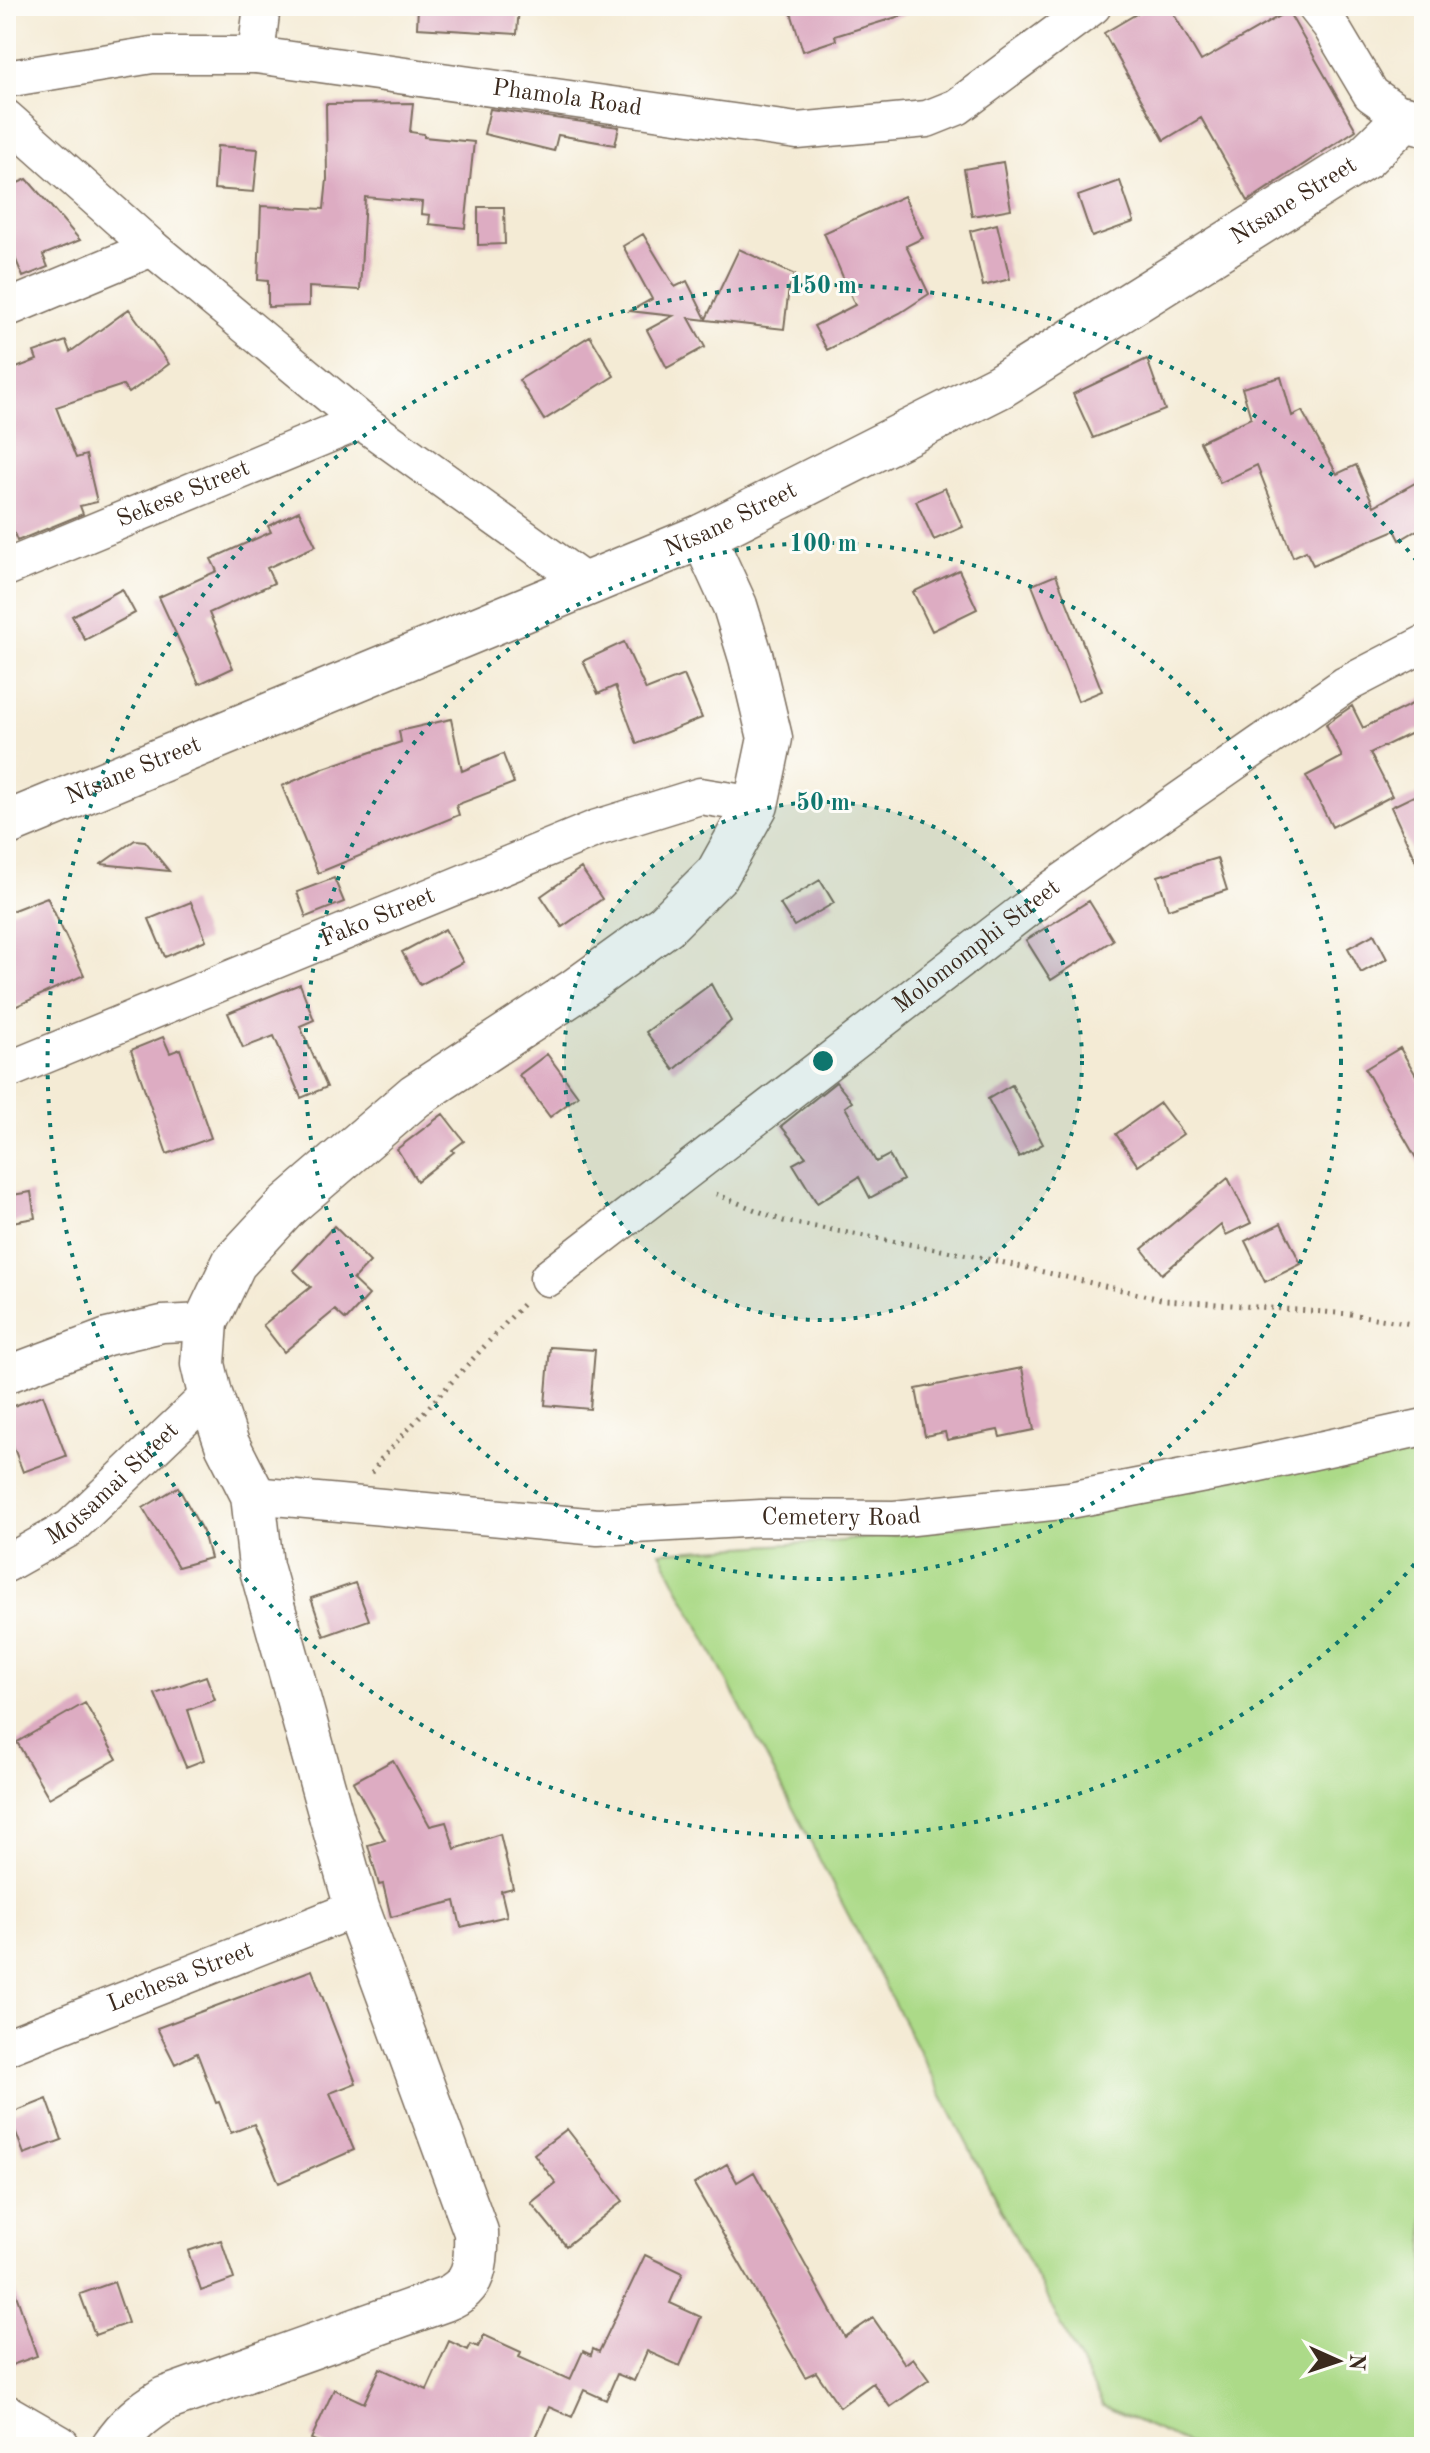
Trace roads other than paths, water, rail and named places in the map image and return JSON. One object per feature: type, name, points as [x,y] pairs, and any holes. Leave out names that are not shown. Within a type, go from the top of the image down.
[{"type":"street","points":[[256,55],[262,6]]},
{"type":"street","name":"Phamola Road","points":[[6,79],[152,55],[256,55],[797,131],[927,119],[957,107],[1093,6]]},
{"type":"street","points":[[1315,6],[1330,25],[1371,94],[1415,121]]},
{"type":"street","points":[[6,118],[152,248],[361,421],[588,584]]},
{"type":"street","name":"Ntsane Street","points":[[6,824],[703,536],[1000,386],[1365,157],[1415,121]]},
{"type":"street","points":[[6,309],[152,248]]},
{"type":"street","name":"Sekese Street","points":[[6,568],[361,421]]},
{"type":"street","points":[[113,2447],[128,2425],[165,2399],[445,2299],[460,2293],[470,2280],[477,2257],[476,2232],[357,1908],[261,1566],[253,1495],[227,1444],[210,1394],[203,1364],[206,1322],[234,1263],[287,1206],[415,1096],[572,993],[666,925],[718,873],[756,805],[770,738],[735,606],[703,536]]},
{"type":"street","name":"Molomomphi Street","points":[[548,1278],[1055,887],[1345,685],[1424,644]]},
{"type":"street","name":"Fako Street","points":[[6,1071],[597,828],[700,796],[756,805]]},
{"type":"street","points":[[6,1375],[107,1337],[162,1324],[206,1322]]},
{"type":"street","name":"Motsamai Street","points":[[6,1564],[70,1528],[210,1394]]},
{"type":"street","name":"Cemetery Road","points":[[253,1495],[598,1527],[761,1518],[895,1519],[1070,1500],[1424,1427]]},
{"type":"street","name":"Lechesa Street","points":[[6,2047],[357,1908]]}]
